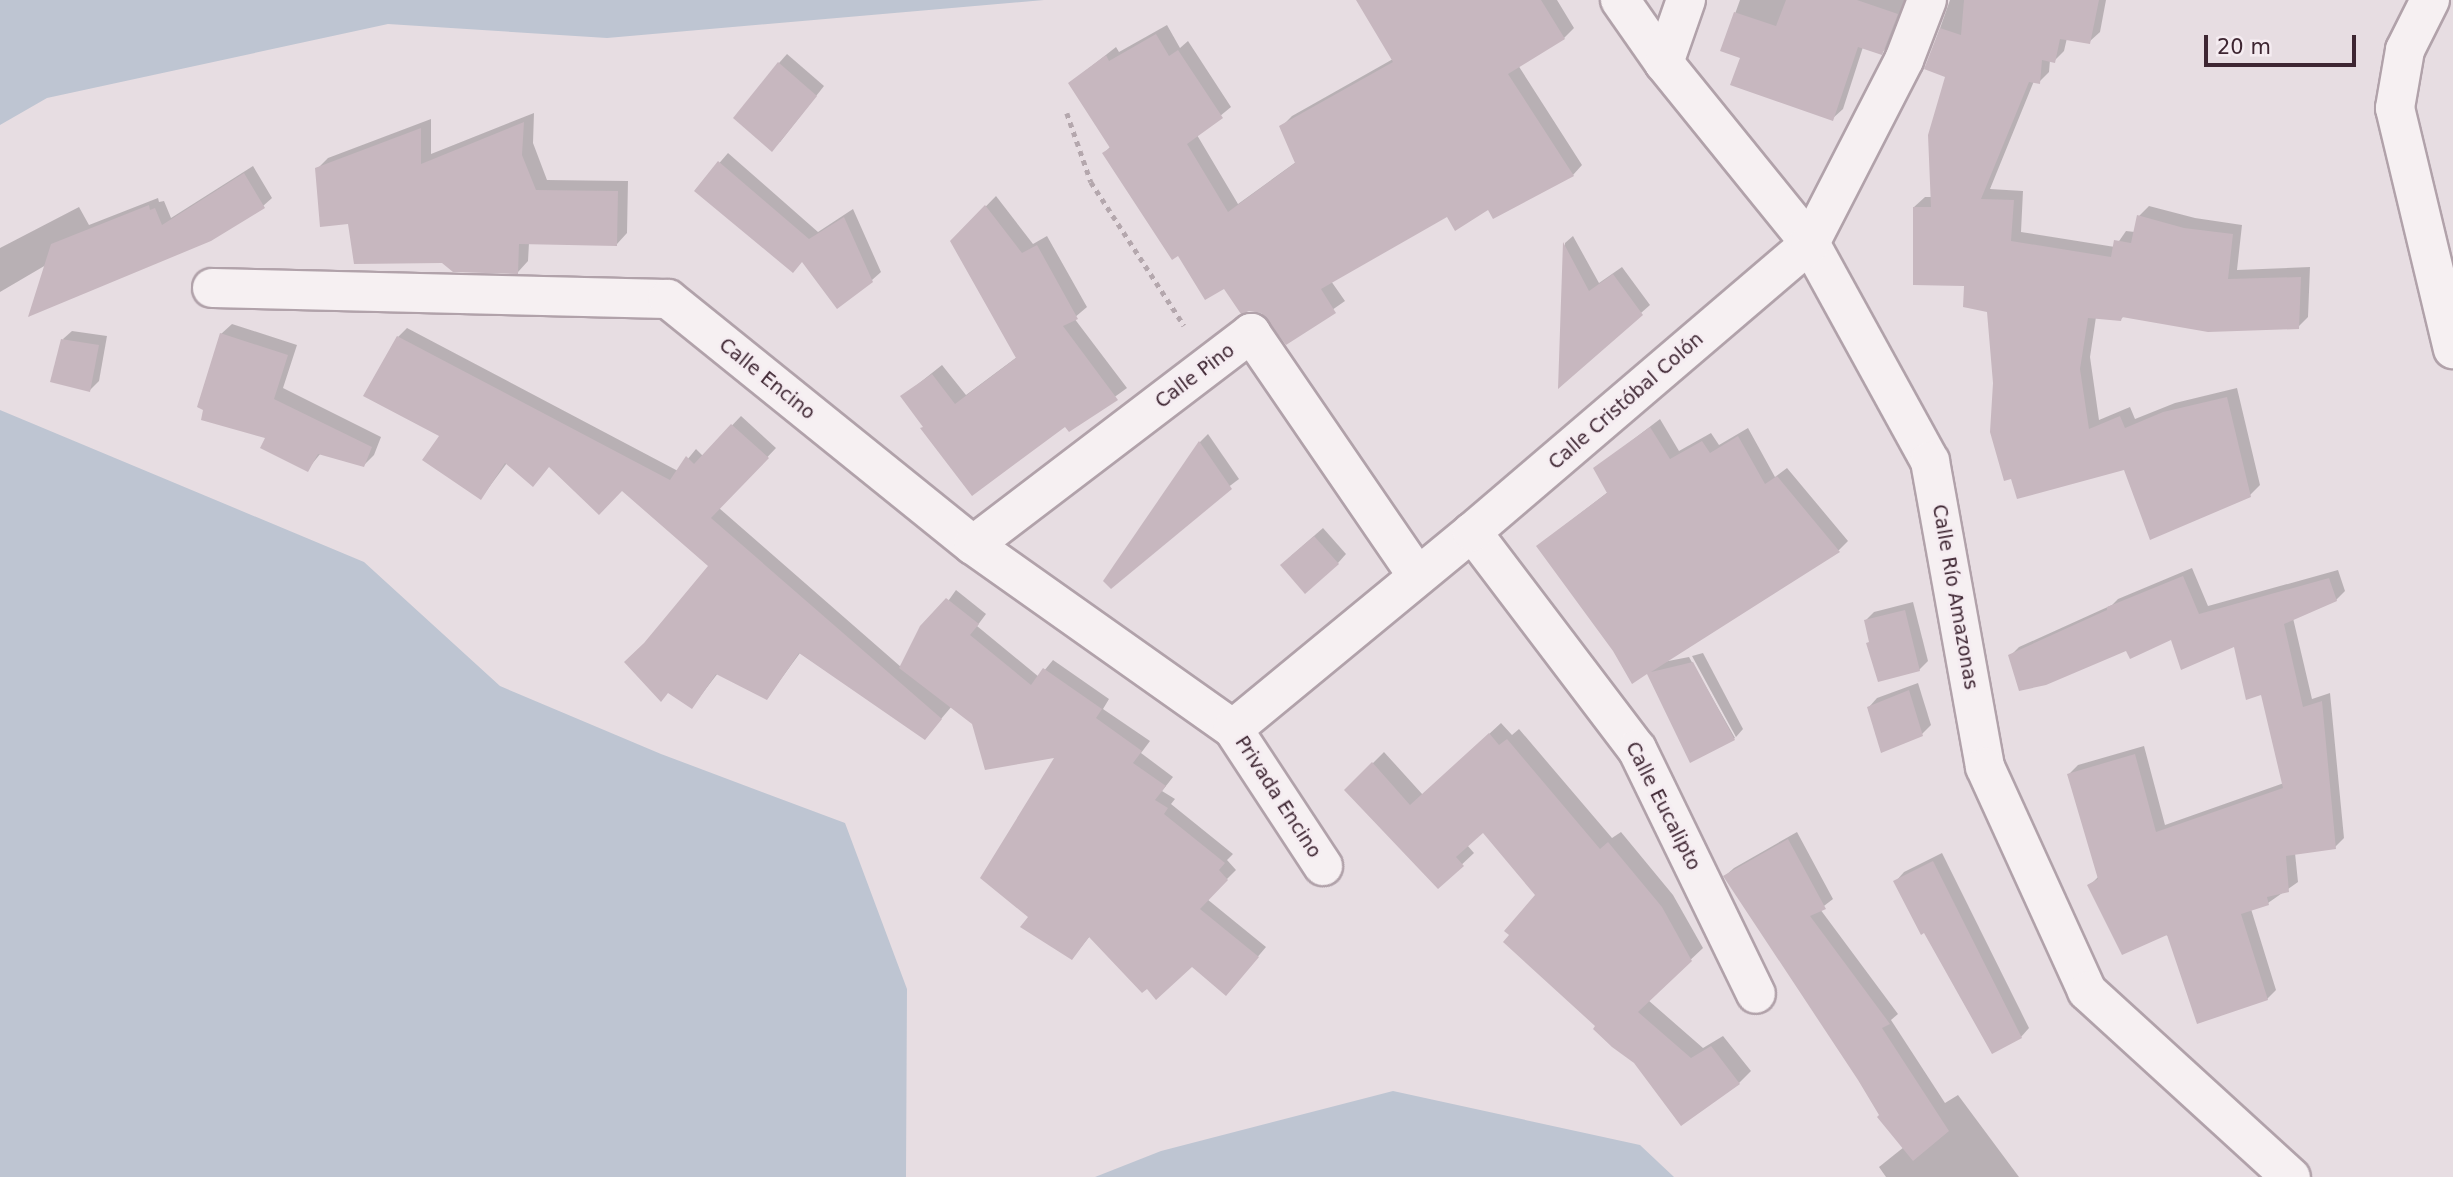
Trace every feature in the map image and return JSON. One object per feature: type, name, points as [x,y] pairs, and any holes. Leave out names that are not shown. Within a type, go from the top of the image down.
[{"type":"street","name":"Calle Río Amazonas","points":[[1620,0],[1664,63],[1810,243],[1930,461],[1985,766],[2087,991],[2291,1177]]},
{"type":"street","points":[[1664,63],[1686,0]]},
{"type":"street","name":"Calle Cristóbal Colón","points":[[1233,729],[1472,532],[1810,243],[1904,60],[1927,0]]},
{"type":"street","points":[[2430,0],[2405,50],[2395,108],[2452,345]]},
{"type":"street","name":"Calle Encino","points":[[212,288],[668,299],[973,545],[1233,729]]},
{"type":"street","name":"Calle Pino","points":[[973,545],[1251,333],[1417,575]]},
{"type":"street","name":"Calle Eucalipto","points":[[1472,532],[1637,749],[1756,993]]},
{"type":"street","name":"Privada Encino","points":[[1233,729],[1323,866]]},
{"type":"path","points":[[1067,113],[1091,181],[1210,365]]},
{"type":"shaded area","points":[[0,0],[1044,0],[607,38],[388,24],[47,98],[0,125]]},
{"type":"shaded area","points":[[0,410],[364,562],[500,686],[661,754],[845,823],[907,989],[906,1177],[0,1177]]},
{"type":"shaded area","points":[[1393,1091],[1640,1145],[1674,1177],[1095,1177],[1161,1151]]},
{"type":"building","points":[[1356,0],[1541,0],[1565,39],[1508,74],[1574,176],[1493,219],[1488,210],[1455,231],[1447,217],[1321,289],[1336,313],[1286,345],[1261,313],[1249,311],[1241,314],[1224,289],[1205,300],[1178,256],[1172,260],[1102,153],[1110,148],[1068,83],[1106,55],[1109,61],[1156,34],[1169,56],[1178,50],[1223,118],[1187,144],[1228,212],[1295,163],[1279,126],[1393,62]]},
{"type":"building","points":[[1786,0],[1857,0],[1898,14],[1882,55],[1858,47],[1833,121],[1730,85],[1740,58],[1720,51],[1734,12],[1776,26]]},
{"type":"building","points":[[1964,0],[2099,0],[2090,44],[2060,39],[2055,63],[2042,60],[2040,84],[2029,82],[1981,199],[2014,200],[2011,241],[2111,257],[2114,240],[2131,243],[2137,215],[2184,228],[2233,234],[2228,279],[2301,277],[2299,329],[2208,332],[2122,317],[2121,321],[2088,318],[2080,369],[2089,429],[2120,416],[2125,428],[2163,412],[2227,397],[2251,497],[2150,540],[2124,470],[2017,499],[2011,479],[2004,481],[1990,432],[1993,383],[1987,312],[1963,307],[1964,286],[1913,285],[1913,207],[1931,207],[1928,135],[1945,77],[1924,69],[1940,28],[1961,35]]},
{"type":"building","points":[[778,62],[817,96],[772,152],[733,118]]},
{"type":"building","points":[[524,122],[522,155],[536,190],[618,191],[617,246],[519,244],[518,274],[453,272],[442,263],[354,264],[348,224],[320,227],[315,168],[421,128],[421,164]]},
{"type":"building","points":[[718,161],[809,239],[844,217],[873,282],[837,309],[802,262],[793,273],[694,191]]},
{"type":"building","points":[[244,173],[265,208],[211,241],[28,317],[51,244],[149,205],[150,210],[155,208],[162,225]]},
{"type":"building","points":[[985,205],[1022,253],[1037,245],[1078,319],[1063,326],[1118,400],[1069,432],[1065,427],[972,496],[920,428],[923,427],[900,396],[932,374],[955,404],[1016,358],[950,241]]},
{"type":"building","points":[[1563,242],[1589,291],[1613,274],[1643,315],[1558,389]]},
{"type":"building","points":[[220,333],[288,355],[274,399],[372,447],[364,467],[318,454],[308,472],[260,448],[265,438],[201,420],[203,410],[197,407]]},
{"type":"building","points":[[397,336],[670,480],[686,456],[694,464],[731,424],[769,458],[711,518],[942,719],[925,740],[799,653],[767,700],[716,674],[692,709],[668,693],[661,702],[624,662],[644,643],[708,566],[622,491],[599,515],[549,467],[533,487],[505,463],[481,500],[422,460],[439,436],[363,396]]},
{"type":"building","points":[[61,339],[99,345],[90,392],[50,382]]},
{"type":"building","points":[[1650,427],[1670,459],[1702,441],[1710,453],[1738,436],[1765,484],[1777,476],[1840,552],[1651,672],[1693,662],[1735,740],[1690,763],[1647,674],[1632,684],[1613,651],[1536,546],[1607,493],[1593,468]]},
{"type":"building","points":[[1199,441],[1232,489],[1111,589],[1103,581]]},
{"type":"building","points":[[1314,536],[1339,564],[1305,594],[1280,565]]},
{"type":"building","points":[[2183,576],[2199,614],[2329,578],[2337,601],[2284,624],[2303,707],[2322,701],[2336,849],[2286,856],[2289,892],[2267,897],[2269,905],[2241,914],[2268,1000],[2197,1024],[2167,935],[2122,955],[2087,885],[2098,879],[2067,774],[2135,754],[2156,832],[2283,788],[2261,695],[2246,700],[2234,647],[2181,670],[2171,640],[2130,659],[2126,651],[2046,685],[2019,691],[2008,655],[2107,610],[2107,607]]},
{"type":"building","points":[[946,598],[979,624],[970,635],[1031,685],[1043,668],[1102,709],[1096,718],[1142,751],[1133,763],[1166,786],[1155,800],[1168,808],[1164,814],[1225,863],[1219,870],[1228,880],[1200,909],[1259,957],[1226,996],[1192,967],[1156,1000],[1147,989],[1142,993],[1089,937],[1072,960],[1020,927],[1028,917],[980,878],[1054,758],[985,770],[972,724],[899,668],[920,626]]},
{"type":"building","points":[[1905,610],[1920,671],[1878,682],[1866,643],[1869,642],[1864,620]]},
{"type":"building","points":[[1909,690],[1923,736],[1881,753],[1867,707]]},
{"type":"building","points":[[1489,733],[1499,745],[1507,739],[1600,849],[1608,842],[1662,907],[1692,961],[1638,1012],[1691,1058],[1711,1046],[1740,1084],[1681,1126],[1634,1063],[1612,1047],[1593,1029],[1595,1026],[1503,942],[1509,935],[1504,931],[1535,895],[1483,833],[1456,857],[1464,866],[1438,889],[1344,790],[1372,762],[1410,805]]},
{"type":"building","points":[[1788,839],[1826,909],[1810,916],[1890,1024],[1882,1028],[1949,1131],[1913,1161],[1877,1117],[1879,1115],[1858,1080],[1723,876]]},
{"type":"building","points":[[1933,861],[2022,1038],[1992,1054],[1924,933],[1921,935],[1893,881]]}]
